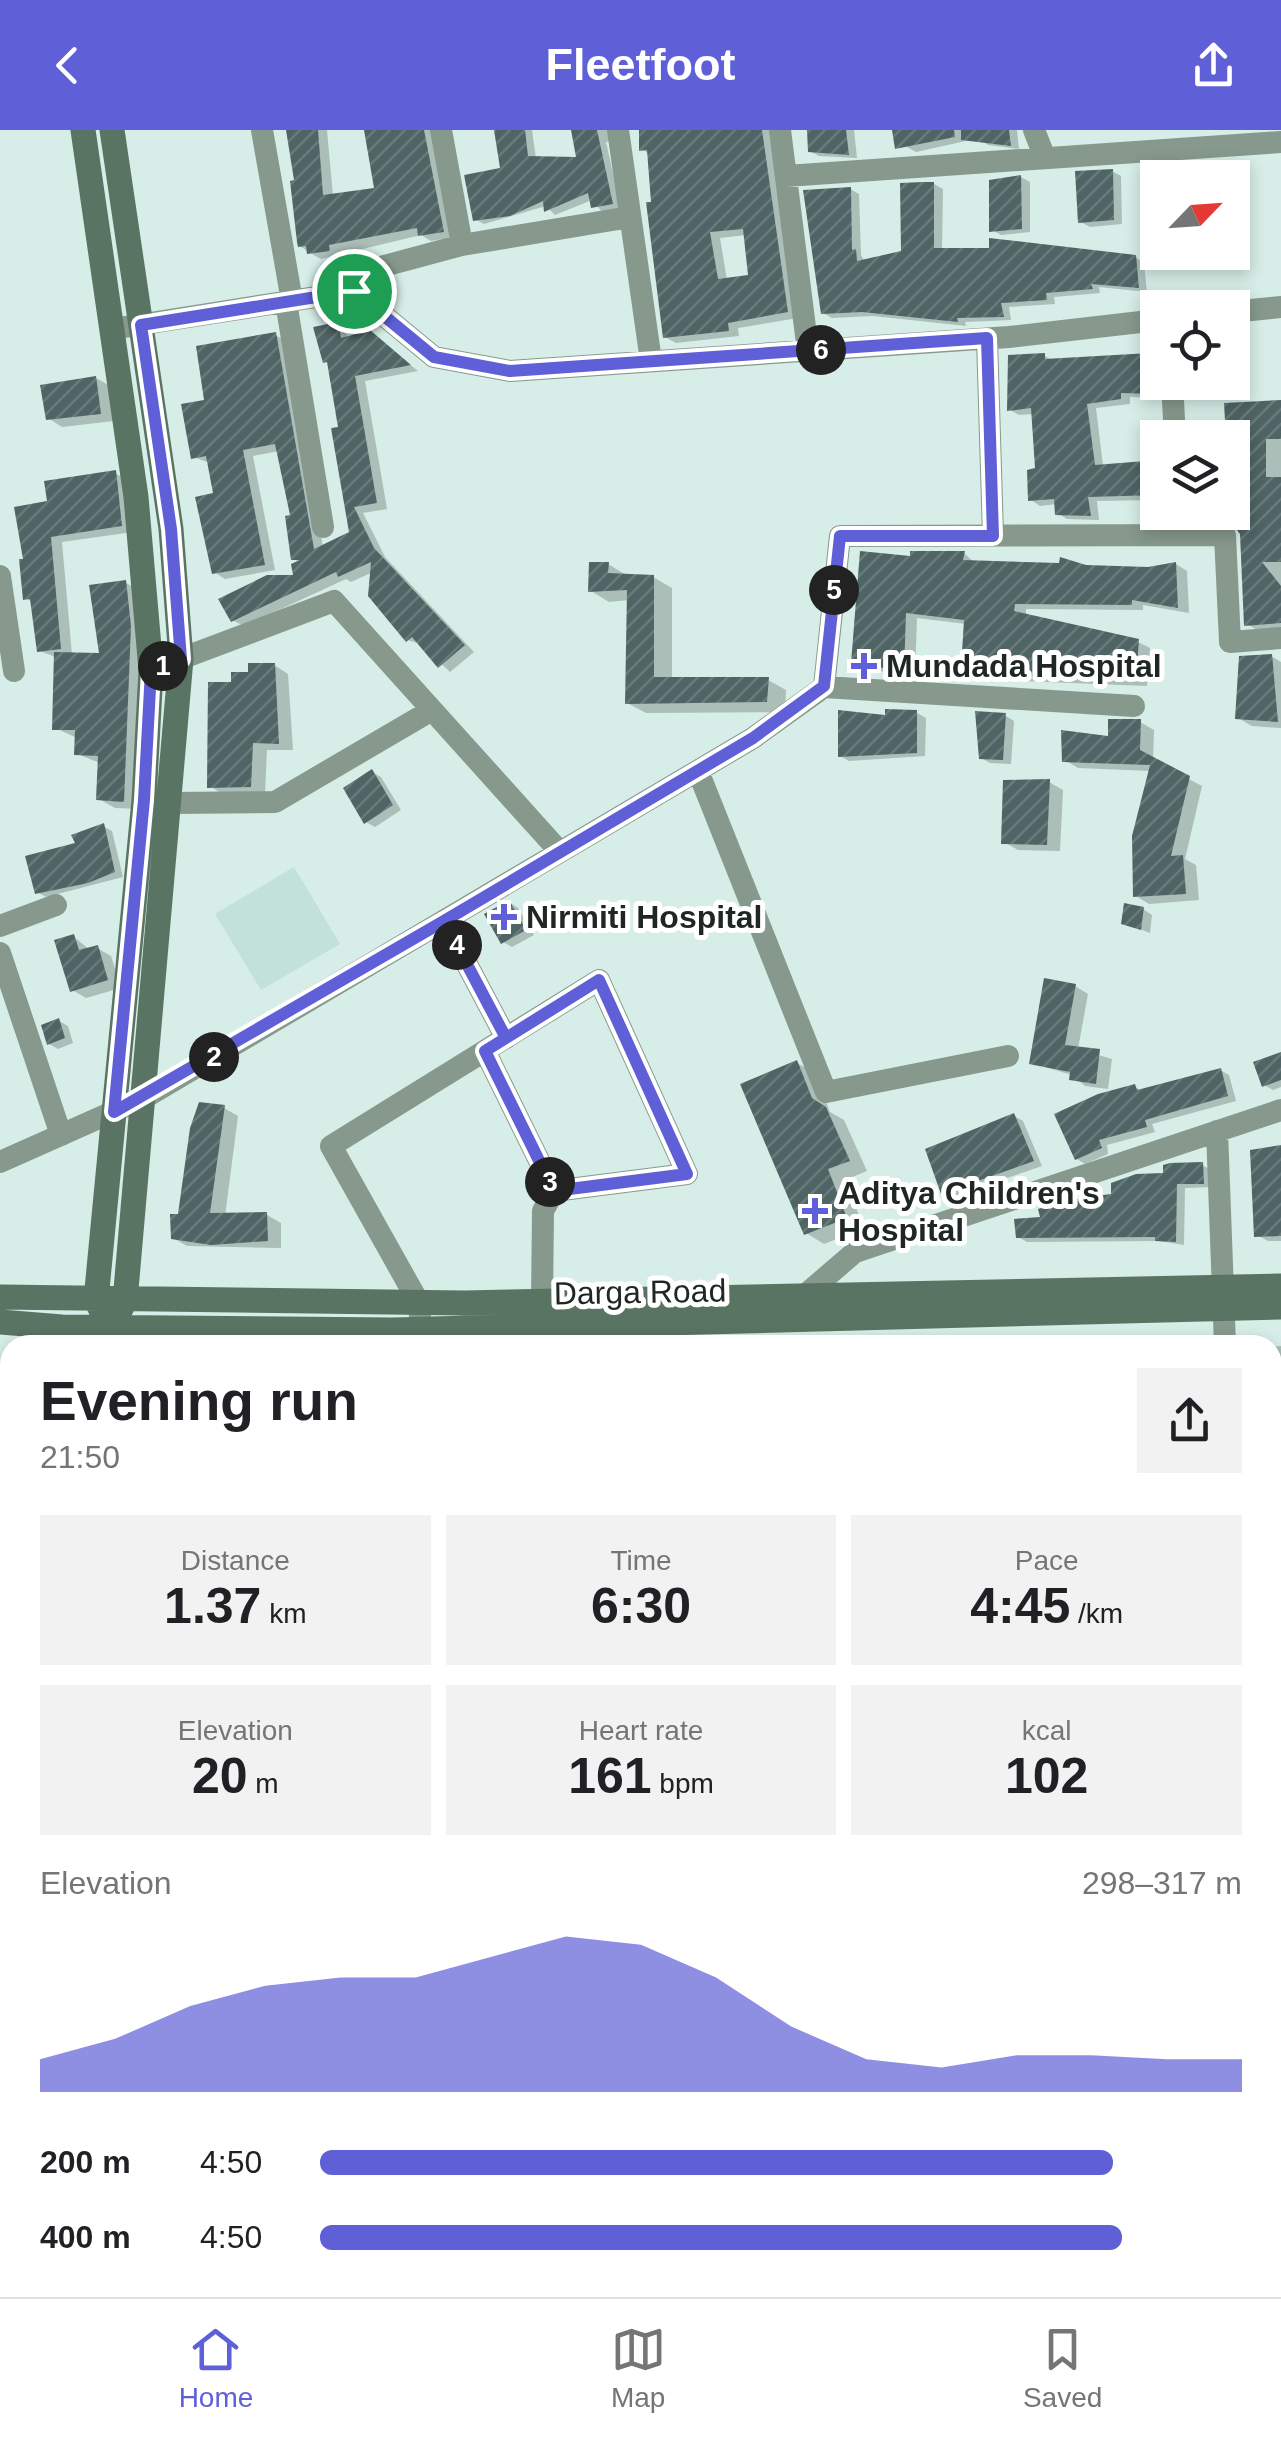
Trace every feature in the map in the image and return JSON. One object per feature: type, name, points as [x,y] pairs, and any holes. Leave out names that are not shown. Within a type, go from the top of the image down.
[{"type":"main road","points":[[83,130],[136,497],[151,670],[144,800],[96,1300],[110,1335]]},
{"type":"main road","points":[[110,1335],[125,1301],[181,659],[171,529],[112,130]]},
{"type":"main road","name":"Darga Road","points":[[301,1335],[422,1330],[793,1333],[1223,1298],[1281,1286]]},
{"type":"main road","name":"Darga Road","points":[[0,1298],[419,1302],[805,1295],[1223,1298],[1281,1308]]},
{"type":"main road","name":"Darga Road","points":[[0,1322],[102,1335]]},
{"type":"street","points":[[262,130],[322,527]]},
{"type":"street","points":[[441,130],[462,245]]},
{"type":"street","points":[[618,130],[651,361]]},
{"type":"street","points":[[780,130],[808,351]]},
{"type":"street","points":[[1034,130],[1045,158]]},
{"type":"street","points":[[786,176],[1045,158],[1199,139],[1281,142]]},
{"type":"street","points":[[112,329],[354,291],[384,266],[462,245],[630,218]]},
{"type":"street","points":[[354,291],[434,357],[510,371],[987,338],[1140,322]]},
{"type":"street","points":[[1250,310],[1281,306]]},
{"type":"street","points":[[987,338],[993,536]]},
{"type":"street","points":[[824,686],[840,536],[993,536],[1140,526]]},
{"type":"street","points":[[1206,530],[1225,534],[1230,642],[1281,638]]},
{"type":"street","points":[[0,576],[14,671]]},
{"type":"street","points":[[151,670],[334,601],[560,852]]},
{"type":"street","points":[[0,1162],[144,1098],[753,738],[824,686],[1134,706]]},
{"type":"street","points":[[170,803],[275,802],[432,710]]},
{"type":"street","points":[[698,771],[826,1092],[1008,1056]]},
{"type":"street","points":[[0,926],[56,905]]},
{"type":"street","points":[[444,921],[506,1038]]},
{"type":"street","points":[[0,952],[61,1135]]},
{"type":"street","points":[[422,1330],[419,1302],[331,1146],[599,980],[687,1174],[554,1191]]},
{"type":"street","points":[[485,1051],[554,1191]]},
{"type":"street","points":[[793,1333],[805,1295],[855,1252],[1281,1110]]},
{"type":"street","points":[[1216,1131],[1225,1335]]},
{"type":"street","points":[[542,1301],[543,1211],[554,1191]]},
{"type":"shaded area","points":[[294,867],[340,944],[261,990],[215,914]]},
{"type":"building","points":[[286,130],[318,130],[323,195],[374,188],[364,130],[424,130],[444,232],[418,236],[417,228],[329,245],[330,251],[307,254],[306,246],[298,247],[297,242],[290,181],[294,180]]},
{"type":"building","points":[[494,130],[525,130],[528,156],[576,157],[571,130],[597,130],[613,204],[591,208],[588,193],[544,212],[543,201],[510,216],[473,221],[464,175],[500,168]]},
{"type":"building","points":[[639,130],[762,130],[788,312],[728,323],[729,331],[663,338],[646,202],[651,202],[647,150],[639,151]],"holes":[[[743,229],[748,275],[718,279],[710,232]]]},
{"type":"building","points":[[807,130],[846,130],[849,155],[808,152]]},
{"type":"building","points":[[892,130],[954,130],[955,137],[895,149]]},
{"type":"building","points":[[961,130],[1009,130],[1011,146],[961,140]]},
{"type":"building","points":[[1113,169],[1114,220],[1078,223],[1075,171]]},
{"type":"building","points":[[1021,175],[1022,229],[989,232],[989,180]]},
{"type":"building","points":[[934,182],[934,248],[989,248],[989,238],[1136,255],[1139,288],[1091,284],[1093,289],[1046,293],[1047,300],[1001,303],[1004,317],[957,318],[958,322],[862,312],[821,314],[803,190],[851,187],[852,250],[856,249],[857,261],[901,251],[900,183]]},
{"type":"building","points":[[338,322],[341,338],[370,330],[411,365],[355,376],[377,503],[354,507],[374,548],[465,645],[438,668],[412,637],[406,642],[368,596],[371,562],[338,577],[336,572],[231,622],[218,599],[267,575],[293,575],[291,564],[300,560],[291,560],[285,516],[290,515],[275,444],[243,450],[265,565],[212,574],[195,497],[213,493],[206,456],[191,459],[181,404],[204,400],[196,346],[276,332],[314,549],[349,532],[331,428],[338,427],[327,362],[323,363],[313,327]]},
{"type":"building","points":[[1045,353],[1045,359],[1140,354],[1140,394],[1121,393],[1121,399],[1087,404],[1095,465],[1140,461],[1140,496],[1088,497],[1091,516],[1055,515],[1054,499],[1028,501],[1027,470],[1035,468],[1031,408],[1007,411],[1008,355]]},
{"type":"building","points":[[96,376],[101,414],[46,420],[40,385]]},
{"type":"building","points":[[1281,400],[1281,439],[1266,439],[1266,477],[1281,477],[1281,562],[1262,562],[1281,586],[1281,623],[1244,626],[1237,530],[1250,530],[1250,420],[1225,420],[1224,403]]},
{"type":"building","points":[[116,470],[122,526],[51,537],[61,649],[37,652],[30,599],[23,600],[19,559],[23,559],[14,507],[47,501],[44,481]]},
{"type":"building","points":[[860,551],[910,556],[910,551],[965,551],[963,560],[1059,563],[1060,557],[1086,565],[1148,567],[1176,562],[1178,608],[1132,600],[1132,605],[1015,604],[1014,611],[1139,639],[1136,680],[1045,678],[1007,675],[1007,669],[961,668],[964,620],[906,613],[904,671],[851,663]]},
{"type":"building","points":[[589,562],[609,562],[608,573],[654,575],[654,677],[769,677],[767,702],[625,704],[627,590],[588,592]]},
{"type":"building","points":[[126,580],[131,626],[124,802],[96,800],[98,756],[74,755],[75,730],[52,730],[54,652],[99,653],[89,585]]},
{"type":"building","points":[[1272,654],[1278,722],[1235,719],[1239,656]]},
{"type":"building","points":[[248,663],[275,663],[279,744],[253,743],[251,787],[207,788],[208,682],[231,682],[231,672],[248,672]]},
{"type":"building","points":[[885,709],[917,710],[917,753],[838,757],[838,710],[885,715]]},
{"type":"building","points":[[975,711],[1006,713],[1003,760],[979,759]]},
{"type":"building","points":[[1108,719],[1141,719],[1140,750],[1190,776],[1171,856],[1183,855],[1186,894],[1133,897],[1132,836],[1150,765],[1062,762],[1061,730],[1108,736]]},
{"type":"building","points":[[372,769],[393,805],[364,824],[343,788]]},
{"type":"building","points":[[1050,779],[1047,845],[1001,844],[1003,780]]},
{"type":"building","points":[[104,823],[115,872],[88,883],[35,894],[25,856],[75,843],[71,835]]},
{"type":"building","points":[[509,900],[526,930],[501,944],[484,914]]},
{"type":"building","points":[[1124,903],[1144,907],[1141,930],[1121,924]]},
{"type":"building","points":[[74,934],[79,950],[98,945],[108,980],[70,992],[54,940]]},
{"type":"building","points":[[1044,978],[1076,984],[1065,1045],[1100,1049],[1096,1084],[1069,1080],[1070,1072],[1029,1064]]},
{"type":"building","points":[[59,1018],[65,1038],[47,1045],[41,1025]]},
{"type":"building","points":[[1281,1052],[1281,1080],[1262,1087],[1253,1062]]},
{"type":"building","points":[[797,1060],[812,1098],[826,1107],[850,1161],[828,1169],[847,1218],[804,1235],[740,1084]]},
{"type":"building","points":[[1221,1068],[1228,1096],[1145,1120],[1147,1127],[1099,1140],[1102,1148],[1075,1160],[1054,1114],[1098,1094],[1135,1084],[1137,1090]]},
{"type":"building","points":[[199,1102],[225,1105],[210,1213],[267,1212],[268,1241],[211,1245],[171,1239],[170,1214],[178,1214],[190,1128]]},
{"type":"building","points":[[1014,1113],[1034,1161],[941,1194],[925,1149]]},
{"type":"building","points":[[1281,1145],[1281,1236],[1254,1237],[1250,1150]]},
{"type":"building","points":[[1203,1162],[1204,1184],[1177,1184],[1176,1242],[1155,1241],[1155,1237],[1016,1238],[1014,1219],[1040,1217],[1038,1209],[1066,1200],[1111,1194],[1111,1183],[1136,1174],[1163,1173],[1163,1165],[1170,1163]]},
{"type":"place","name":"Mundada Hospital","points":[[864,666]]},
{"type":"place","name":"Nirmiti Hospital","points":[[504,917]]},
{"type":"place","name":"Aditya Children's Hospital","points":[[815,1211]]},
{"type":"route","points":[[354,291],[141,325],[171,529],[181,659],[151,670],[144,800],[114,1112],[444,921],[506,1038],[485,1051],[554,1191],[687,1174],[599,980],[506,1038],[444,921],[753,738],[824,686],[840,536],[993,536],[987,338],[510,371],[434,357],[354,291]]}]
